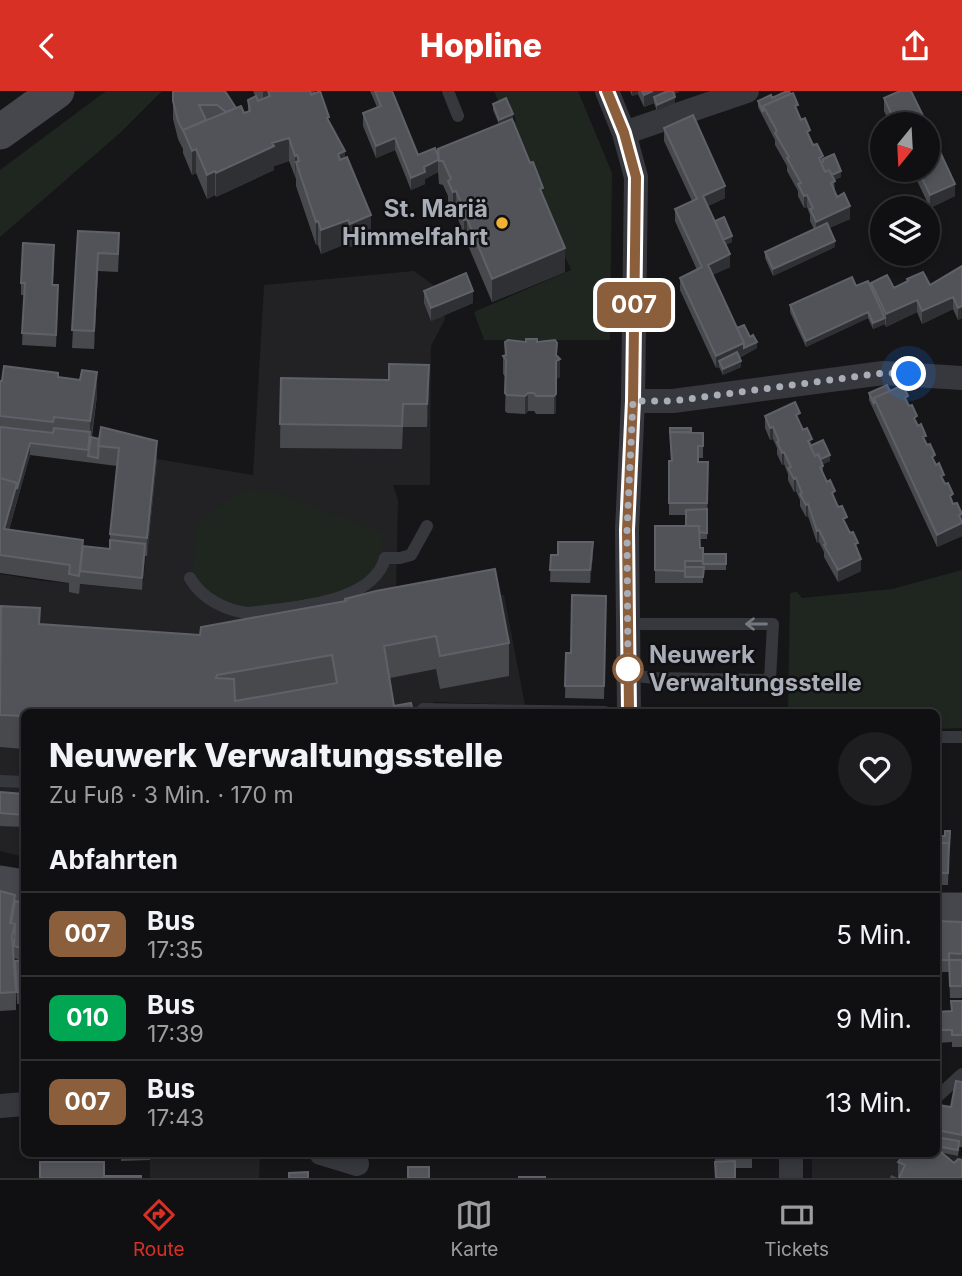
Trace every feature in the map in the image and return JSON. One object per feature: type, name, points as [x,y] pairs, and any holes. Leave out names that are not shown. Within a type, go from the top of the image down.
[{"type":"street","points":[[0,132],[57,91]]},
{"type":"street","points":[[607,91],[624,133],[636,177],[633,401],[627,530],[629,709]]},
{"type":"street","points":[[624,133],[747,91]]},
{"type":"street","points":[[633,401],[673,401],[883,373],[962,377]]},
{"type":"street","points":[[0,883],[21,886]]},
{"type":"street","points":[[940,910],[962,910]]},
{"type":"street","points":[[0,1106],[21,1104]]},
{"type":"street","points":[[334,1157],[357,1164]]},
{"type":"street","points":[[791,1157],[791,1178]]},
{"type":"lane","points":[[448,91],[458,116]]},
{"type":"lane","points":[[190,578],[212,601],[240,612],[334,599],[354,593],[379,571],[385,558],[411,555],[427,526]]},
{"type":"lane","points":[[628,675],[771,680],[773,624],[629,624]]},
{"type":"lane","points":[[940,737],[962,737]]},
{"type":"lane","points":[[0,781],[21,782]]},
{"type":"lane","points":[[940,1094],[962,1074]]},
{"type":"shaded area","points":[[106,91],[162,91],[120,133],[0,237],[0,170]]},
{"type":"shaded area","points":[[494,91],[578,91],[612,173],[610,340],[484,340],[474,312],[571,270],[508,125],[516,121],[508,100],[499,103]]},
{"type":"shaded area","points":[[414,271],[440,290],[445,319],[431,346],[430,485],[393,485],[398,500],[396,593],[504,595],[525,705],[433,702],[432,709],[21,709],[21,856],[0,851],[0,574],[142,590],[157,459],[253,475],[264,285]]},
{"type":"shaded area","points":[[244,489],[273,491],[383,533],[380,560],[373,571],[362,580],[338,594],[257,607],[237,606],[224,601],[192,577],[195,525]]},
{"type":"shaded area","points":[[962,570],[962,728],[940,729],[940,709],[788,709],[790,593],[797,592],[802,598],[892,589]]},
{"type":"shaded area","points":[[940,1153],[962,1157],[962,1178],[812,1178],[812,1157],[940,1157]]},
{"type":"shaded area","points":[[150,1157],[260,1157],[259,1178],[150,1178]]},
{"type":"building","points":[[173,91],[225,91],[236,108],[226,112],[217,105],[199,105],[206,120],[183,131],[173,101]]},
{"type":"building","points":[[268,91],[310,91],[311,95],[320,91],[329,117],[327,118],[345,151],[338,154],[340,160],[347,157],[371,215],[350,224],[348,220],[321,230],[289,138],[272,143],[274,146],[207,175],[196,149],[192,151],[183,130],[241,106],[244,113],[250,111],[248,100],[256,96],[258,101],[270,96]]},
{"type":"building","points":[[375,91],[392,91],[418,155],[435,148],[438,160],[424,167],[425,172],[411,178],[395,138],[376,146],[363,113],[381,106]]},
{"type":"building","points":[[673,91],[675,97],[657,105],[654,97]]},
{"type":"building","points":[[787,91],[790,94],[763,106],[763,112],[758,101]]},
{"type":"building","points":[[900,91],[911,91],[921,112],[890,112],[884,98]]},
{"type":"building","points":[[793,93],[801,120],[805,118],[813,145],[817,144],[823,156],[819,158],[825,172],[829,170],[835,181],[831,183],[837,197],[844,193],[850,206],[816,222],[810,209],[813,208],[798,184],[801,183],[763,106]]},
{"type":"building","points":[[506,98],[513,114],[499,120],[493,104]]},
{"type":"building","points":[[693,115],[725,186],[703,196],[730,254],[708,265],[744,343],[716,356],[680,278],[702,267],[675,209],[697,199],[664,128]]},
{"type":"building","name":"St. Mariä Himmelfahrt","points":[[512,119],[530,163],[533,162],[543,188],[540,189],[565,248],[492,279],[467,219],[464,220],[460,209],[463,208],[456,191],[453,192],[448,181],[451,179],[443,161],[439,161],[438,149]]},
{"type":"building","points":[[940,152],[955,184],[930,195],[924,182],[940,182]]},
{"type":"building","points":[[834,154],[841,171],[832,175],[829,170],[825,172],[821,163],[823,159]]},
{"type":"building","points":[[724,217],[732,236],[723,240],[715,221]]},
{"type":"building","points":[[827,223],[835,241],[773,269],[765,252]]},
{"type":"building","points":[[78,231],[119,233],[118,254],[98,253],[94,331],[72,330]]},
{"type":"building","points":[[23,243],[54,245],[52,285],[58,285],[56,335],[22,333],[25,283],[21,283]]},
{"type":"building","points":[[962,266],[962,306],[958,308],[953,297],[922,311],[917,300],[886,314],[871,283],[887,275],[894,288],[923,272],[930,285]]},
{"type":"building","points":[[466,273],[473,291],[431,308],[424,291]]},
{"type":"building","points":[[852,277],[856,286],[868,281],[885,318],[873,323],[868,312],[806,341],[790,305]]},
{"type":"building","points":[[744,325],[750,337],[753,335],[757,342],[744,348],[737,328]]},
{"type":"building","points":[[526,339],[537,339],[537,342],[555,340],[557,343],[556,355],[560,359],[556,361],[554,396],[505,393],[505,342],[526,342]]},
{"type":"building","points":[[737,352],[741,361],[723,369],[719,361]]},
{"type":"building","points":[[389,364],[429,365],[427,404],[403,404],[402,426],[280,424],[281,378],[389,380]]},
{"type":"building","points":[[4,366],[58,373],[58,377],[80,380],[82,370],[97,372],[90,421],[54,417],[53,422],[0,416],[0,381]]},
{"type":"building","points":[[887,385],[890,391],[874,398],[874,404],[869,393]]},
{"type":"building","points":[[903,385],[908,396],[905,398],[917,416],[914,418],[918,426],[921,424],[926,436],[923,437],[935,455],[932,457],[936,465],[939,463],[944,475],[941,476],[953,494],[950,496],[953,504],[957,503],[962,514],[959,515],[962,523],[937,535],[874,398]]},
{"type":"building","points":[[795,402],[800,413],[796,415],[803,430],[807,428],[812,439],[808,441],[815,456],[818,454],[823,466],[820,467],[835,491],[832,493],[838,507],[842,506],[847,517],[843,519],[858,543],[855,544],[861,559],[838,570],[819,530],[817,531],[808,504],[806,505],[800,494],[802,493],[796,478],[794,479],[788,468],[791,467],[777,442],[779,441],[773,427],[770,428],[765,416]]},
{"type":"building","points":[[0,427],[53,433],[54,428],[90,432],[88,450],[30,443],[17,489],[17,483],[0,478]]},
{"type":"building","points":[[101,427],[157,441],[147,538],[110,534],[119,448],[98,446]]},
{"type":"building","points":[[670,428],[691,428],[691,432],[670,432]]},
{"type":"building","points":[[670,432],[703,433],[703,446],[698,446],[698,462],[708,462],[707,503],[669,503],[669,461],[672,461]]},
{"type":"building","points":[[91,437],[99,439],[98,458],[88,456]]},
{"type":"building","points":[[823,440],[830,455],[821,459],[818,454],[815,456],[810,446]]},
{"type":"building","points":[[0,478],[17,483],[4,529],[83,540],[79,576],[69,574],[70,565],[0,555]]},
{"type":"building","points":[[707,509],[707,533],[699,532],[699,526],[686,526],[686,510]]},
{"type":"building","points":[[655,526],[699,526],[703,561],[685,561],[685,571],[655,570]]},
{"type":"building","points":[[110,540],[145,544],[142,578],[80,571],[83,546],[110,549]]},
{"type":"building","points":[[558,542],[593,542],[590,570],[550,570],[551,555],[558,555]]},
{"type":"building","points":[[703,554],[726,554],[726,564],[703,564]]},
{"type":"building","points":[[685,567],[704,567],[703,577],[685,577]]},
{"type":"building","points":[[495,569],[509,643],[440,656],[436,636],[384,646],[394,706],[411,703],[412,709],[21,709],[21,716],[0,715],[1,606],[40,608],[39,624],[200,635],[201,627],[346,601],[345,599]],"holes":[[[332,655],[337,683],[235,701],[234,679],[216,678],[217,675]]]},
{"type":"building","points":[[572,595],[606,596],[604,686],[565,686],[566,653],[571,653]]},
{"type":"building","points":[[0,792],[21,794],[21,815],[0,813]]},
{"type":"building","points":[[945,831],[950,831],[949,849],[949,843],[940,843],[940,836],[945,836]]},
{"type":"building","points":[[940,843],[949,843],[948,873],[940,873]]},
{"type":"building","points":[[0,891],[15,895],[10,923],[15,924],[12,936],[16,992],[0,993]]},
{"type":"building","points":[[15,901],[21,902],[21,948],[14,946],[15,924],[11,923]]},
{"type":"building","points":[[940,921],[962,922],[962,954],[949,953],[949,960],[940,960]]},
{"type":"building","points":[[21,960],[21,992],[17,992],[15,961]]},
{"type":"building","points":[[949,960],[962,960],[962,986],[950,986]]},
{"type":"building","points":[[951,1001],[962,1001],[962,1035],[952,1035],[952,1030],[940,1030],[940,1012],[952,1011]]},
{"type":"building","points":[[956,1081],[962,1082],[962,1135],[940,1131],[940,1105],[951,1107]]},
{"type":"building","points":[[940,1138],[959,1141],[958,1150],[940,1147]]},
{"type":"building","points":[[940,1151],[954,1163],[958,1159],[962,1160],[962,1178],[899,1178],[905,1165],[898,1162],[902,1157],[940,1157]]},
{"type":"building","points":[[735,1161],[735,1178],[716,1178],[715,1162]]},
{"type":"building","points":[[40,1162],[104,1162],[104,1176],[141,1178],[40,1178]]},
{"type":"building","points":[[408,1167],[429,1167],[429,1178],[408,1178]]},
{"type":"building","points":[[308,1172],[308,1178],[289,1178],[289,1173]]},
{"type":"bus line","name":"007","points":[[607,91],[632,154],[636,177],[633,401],[627,530],[629,709]]},
{"type":"place","name":"St. Mariä Himmelfahrt","points":[[502,223]]},
{"type":"place","name":"Neuwerk Verwaltungsstelle","points":[[628,669]]},
{"type":"route","points":[[628,669],[627,530],[633,401],[673,401],[883,373],[909,374]]}]
